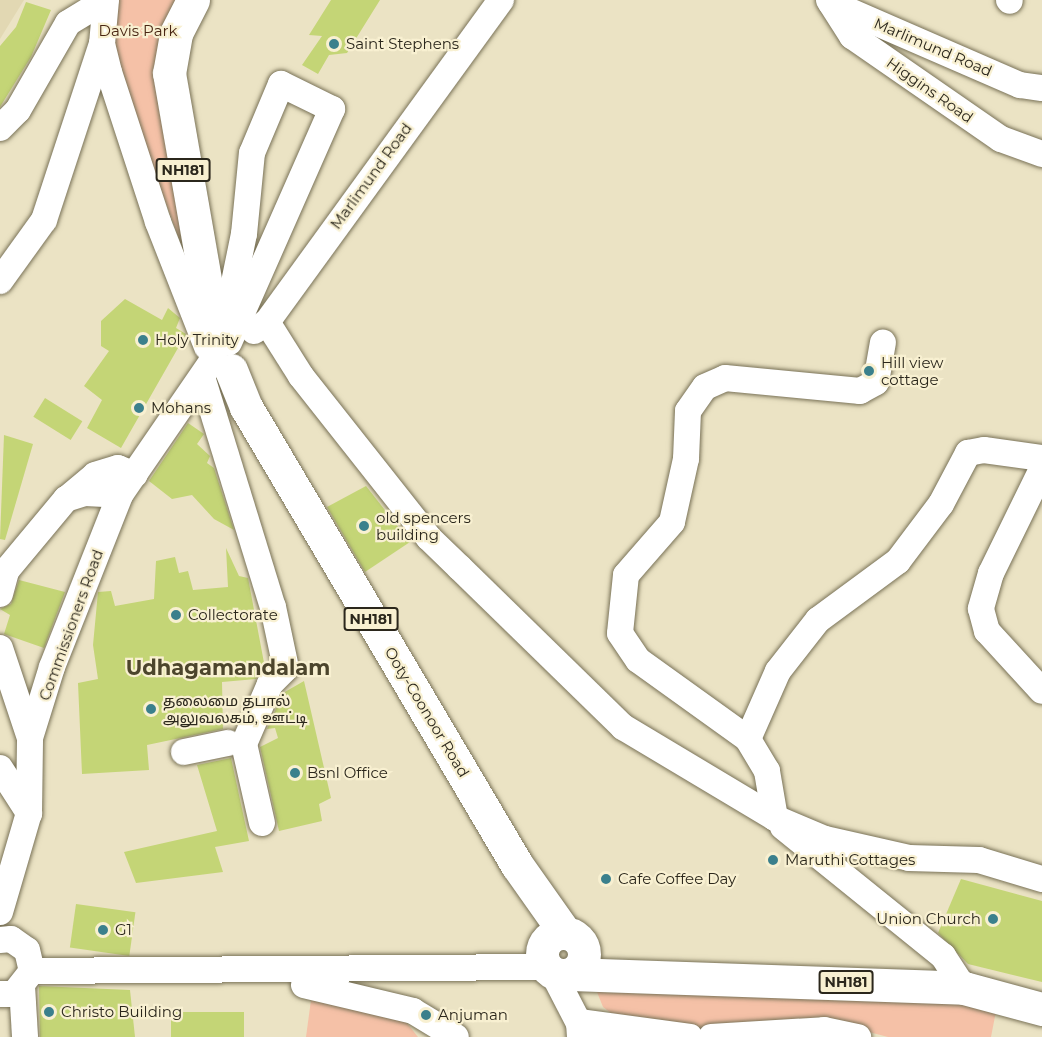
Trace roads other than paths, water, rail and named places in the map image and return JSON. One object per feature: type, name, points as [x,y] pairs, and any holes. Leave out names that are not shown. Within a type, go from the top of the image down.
[{"type":"highway","name":"Ooty-Coonoor Road","points":[[193,0],[176,34],[169,73],[219,355],[246,407],[517,865],[560,959]]},
{"type":"highway","name":"NH181","points":[[560,959],[647,975],[964,988],[1042,1009]]},
{"type":"street","points":[[0,281],[44,220],[102,44],[106,0]]},
{"type":"street","points":[[0,128],[18,110],[68,23],[106,0]]},
{"type":"street","name":"Marlimund Road","points":[[219,355],[267,322],[501,0]]},
{"type":"street","name":"Marlimund Road","points":[[830,2],[1020,85],[1042,88]]},
{"type":"street","name":"Higgins Road","points":[[830,2],[852,36],[1001,139],[1042,154]]},
{"type":"street","points":[[102,44],[158,222],[219,355],[286,668],[270,684],[243,744],[262,823]]},
{"type":"street","points":[[281,84],[332,109],[219,355],[252,153],[281,84]]},
{"type":"street","points":[[267,322],[301,376],[429,538],[623,727],[775,818],[825,839],[909,858],[979,860],[1042,879]]},
{"type":"street","points":[[883,344],[876,382],[860,391],[724,378],[705,387],[688,411],[686,459],[672,522],[626,575],[620,633],[638,660],[748,739],[767,771],[775,818],[798,843],[943,956],[964,988]]},
{"type":"street","name":"Commissioners Road","points":[[0,912],[29,813],[30,738],[127,485],[219,355]]},
{"type":"street","points":[[748,739],[777,671],[818,620],[898,561],[941,504],[968,453],[984,450],[1042,458]]},
{"type":"street","points":[[0,594],[6,571],[66,500],[95,475],[118,468],[127,485]]},
{"type":"street","points":[[1042,469],[991,573],[981,609],[987,631],[1042,691]]},
{"type":"street","points":[[0,648],[30,738]]},
{"type":"street","points":[[184,752],[228,743]]},
{"type":"street","points":[[0,768],[29,813]]},
{"type":"street","points":[[0,940],[11,939],[27,950],[7,1037]]},
{"type":"street","points":[[17,986],[560,959],[582,1032],[690,1037]]},
{"type":"street","points":[[304,985],[413,1011],[456,1037]]},
{"type":"street","points":[[17,986],[25,1037]]},
{"type":"street","points":[[711,1037],[824,1030],[858,1037]]},
{"type":"place","name":"Saint Stephens","points":[[334,44]]},
{"type":"place","name":"Holy Trinity","points":[[143,340]]},
{"type":"place","name":"Hill view cottage","points":[[869,371]]},
{"type":"place","name":"Mohans","points":[[139,408]]},
{"type":"place","name":"old spencers building","points":[[364,526]]},
{"type":"place","name":"Collectorate","points":[[176,615]]},
{"type":"place","name":"தலைமை தபால் அலுவலகம், ஊட்டி","points":[[151,709]]},
{"type":"place","name":"Bsnl Office","points":[[295,773]]},
{"type":"place","name":"Maruthi Cottages","points":[[773,860]]},
{"type":"place","name":"Cafe Coffee Day","points":[[606,879]]},
{"type":"place","name":"Union Church","points":[[993,919]]},
{"type":"place","name":"G1","points":[[103,930]]},
{"type":"place","name":"Christo Building","points":[[49,1012]]},
{"type":"place","name":"Anjuman","points":[[426,1015]]},
{"type":"district","name":"Udhagamandalam","points":[[228,668]]},
{"type":"park label","name":"Davis Park","points":[[138,31]]}]
